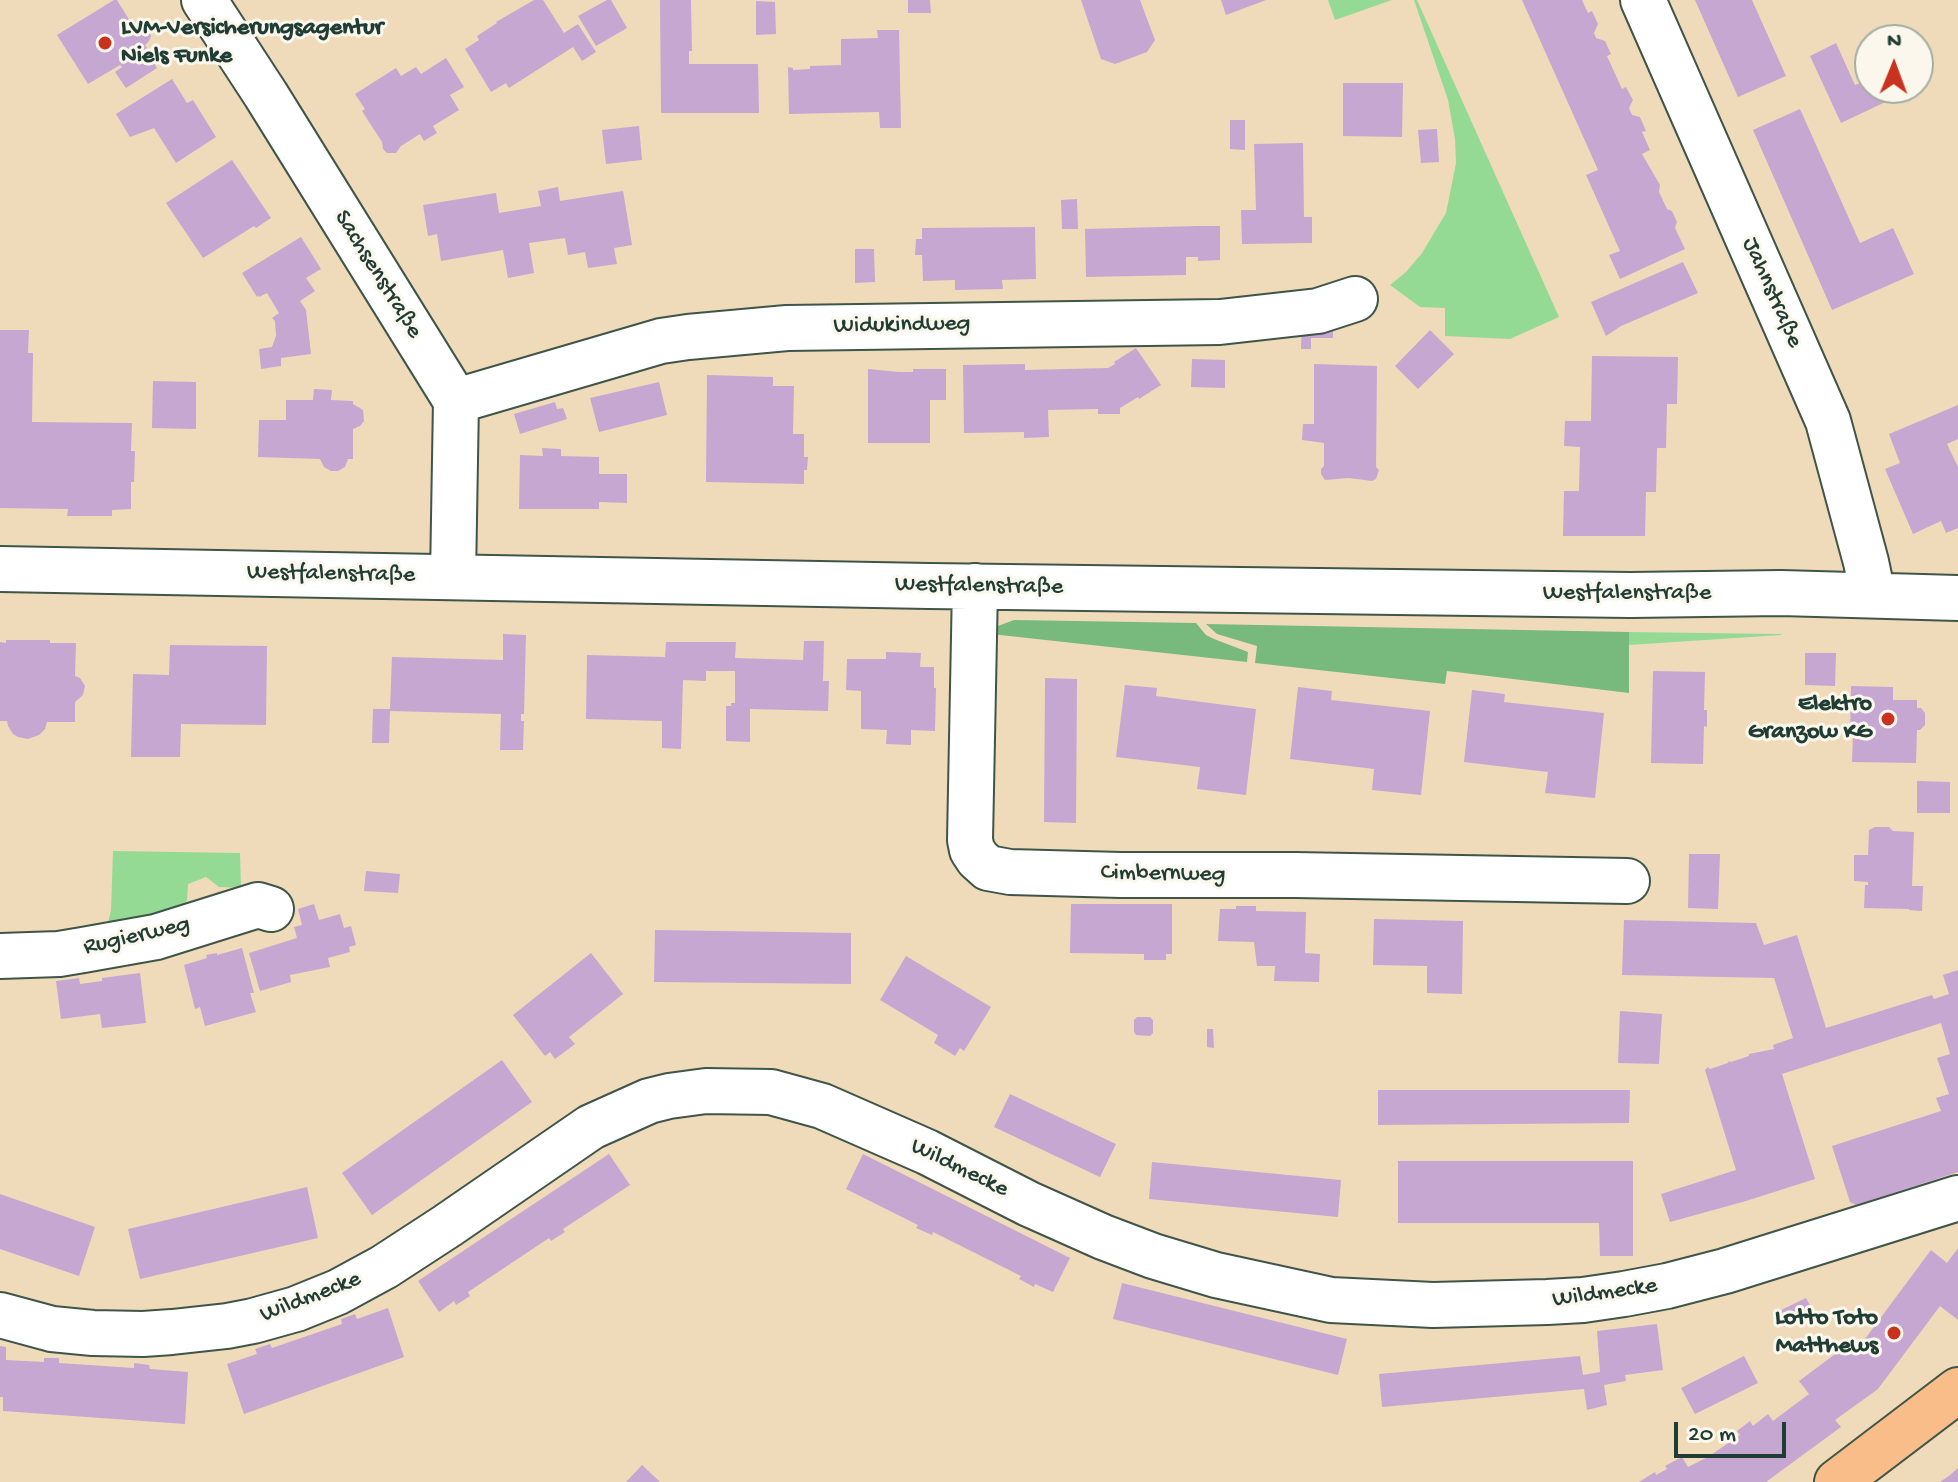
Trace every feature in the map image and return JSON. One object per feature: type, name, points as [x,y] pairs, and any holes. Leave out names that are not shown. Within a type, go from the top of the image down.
[{"type":"main road","points":[[1837,1482],[1958,1390]]},
{"type":"street","name":"Sachsenstraße","points":[[204,0],[456,401]]},
{"type":"street","name":"Jahnstraße","points":[[1643,0],[1828,421],[1873,595]]},
{"type":"street","name":"Widukindweg","points":[[456,401],[661,341],[688,337],[787,328],[1220,322],[1318,311],[1355,299]]},
{"type":"street","points":[[453,577],[456,401]]},
{"type":"street","name":"Westfalenstraße","points":[[0,569],[975,586],[1630,595],[1781,593],[1958,598]]},
{"type":"street","name":"Cimbernweg","points":[[975,586],[970,840],[972,850],[988,868],[1010,872],[1121,875],[1627,881]]},
{"type":"street","name":"Rugierweg","points":[[0,956],[83,950],[156,937],[258,905],[271,909]]},
{"type":"street","name":"Wildmecke","points":[[0,1315],[52,1329],[143,1334],[227,1326],[296,1309],[338,1292],[384,1267],[591,1127],[649,1101],[706,1091],[771,1092],[822,1106],[927,1152],[1029,1204],[1140,1251],[1216,1275],[1331,1300],[1433,1305],[1533,1303],[1624,1294],[1725,1271],[1958,1198]]},
{"type":"green space","points":[[1328,0],[1392,0],[1335,20]]},
{"type":"green space","points":[[1414,0],[1417,0],[1559,317],[1510,339],[1445,336],[1445,308],[1420,307],[1390,285],[1422,253],[1446,213],[1456,163],[1448,100]]},
{"type":"green space","points":[[1014,620],[1196,623],[1206,635],[1248,652],[1247,662],[991,634],[998,626]]},
{"type":"green space","points":[[1206,624],[1629,632],[1629,693],[1447,671],[1445,684],[1255,663],[1257,646],[1217,634]]},
{"type":"green space","points":[[1629,632],[1781,634],[1781,635],[1629,645]]},
{"type":"green space","points":[[113,851],[240,853],[241,888],[219,887],[206,877],[188,884],[187,900],[181,910],[103,929],[111,910]]},
{"type":"building","name":"LVM-Versicherungsagentur Niels Funke","points":[[117,0],[133,26],[144,25],[149,29],[151,36],[145,49],[157,68],[126,88],[115,72],[122,67],[120,65],[88,84],[57,35]]},
{"type":"building","points":[[534,0],[543,0],[564,33],[578,24],[596,52],[582,61],[573,47],[509,88],[506,83],[491,92],[465,49],[479,40],[477,36],[496,22]]},
{"type":"building","points":[[611,0],[627,28],[596,46],[578,16]]},
{"type":"building","points":[[660,0],[691,0],[692,51],[689,51],[689,64],[758,64],[759,113],[661,113]]},
{"type":"building","points":[[908,0],[930,0],[931,13],[908,13]]},
{"type":"building","points":[[1081,0],[1140,0],[1155,40],[1147,52],[1115,64],[1101,59]]},
{"type":"building","points":[[1221,0],[1266,0],[1226,15]]},
{"type":"building","points":[[1522,0],[1582,0],[1588,13],[1592,11],[1598,24],[1594,33],[1596,38],[1605,41],[1611,54],[1607,56],[1622,89],[1626,87],[1633,100],[1629,108],[1632,115],[1640,117],[1646,131],[1642,132],[1650,150],[1642,154],[1660,185],[1659,192],[1667,209],[1672,211],[1677,222],[1675,228],[1685,249],[1620,279],[1609,255],[1620,251],[1586,175],[1598,170]]},
{"type":"building","points":[[1695,0],[1752,0],[1786,76],[1738,97]]},
{"type":"building","points":[[756,1],[775,2],[776,34],[756,35]]},
{"type":"building","points":[[877,30],[899,30],[901,128],[880,128],[879,112],[789,114],[788,67],[793,70],[841,65],[841,39],[878,38]]},
{"type":"building","points":[[1836,43],[1854,83],[1854,104],[1881,104],[1841,123],[1810,56]]},
{"type":"building","points":[[446,58],[464,87],[450,95],[459,110],[433,126],[437,133],[424,141],[420,134],[396,153],[387,153],[355,94],[396,68],[401,76],[416,67],[421,74]]},
{"type":"building","points":[[172,79],[187,103],[193,100],[216,137],[176,163],[154,128],[130,137],[116,114]]},
{"type":"building","points":[[1343,83],[1403,83],[1402,137],[1343,136]]},
{"type":"building","points":[[1800,109],[1860,243],[1893,228],[1914,274],[1832,310],[1753,130]]},
{"type":"building","points":[[1230,120],[1245,120],[1245,150],[1230,149]]},
{"type":"building","points":[[639,126],[642,160],[606,164],[602,130]]},
{"type":"building","points":[[1437,129],[1439,162],[1421,163],[1418,130]]},
{"type":"building","points":[[1303,143],[1304,217],[1312,217],[1312,243],[1242,244],[1241,210],[1256,210],[1254,144]]},
{"type":"building","points":[[232,160],[271,218],[203,258],[166,203]]},
{"type":"building","points":[[558,187],[560,201],[623,191],[632,245],[614,248],[617,264],[588,268],[585,252],[568,255],[565,238],[529,243],[534,273],[508,278],[503,250],[441,261],[437,234],[428,236],[423,205],[496,193],[499,213],[541,206],[538,191]]},
{"type":"building","points":[[1077,199],[1078,229],[1062,229],[1061,200]]},
{"type":"building","points":[[1220,226],[1220,260],[1198,261],[1198,257],[1186,257],[1186,275],[1086,277],[1085,229]]},
{"type":"building","points":[[1035,227],[1036,279],[1002,280],[1003,289],[955,290],[955,280],[923,281],[922,255],[915,255],[916,239],[922,239],[922,228]]},
{"type":"building","points":[[301,237],[321,269],[306,278],[315,291],[300,301],[306,310],[311,354],[281,358],[281,366],[261,369],[259,349],[272,347],[276,336],[272,318],[279,313],[267,293],[257,297],[242,273]]},
{"type":"building","points":[[855,249],[874,249],[875,282],[855,283]]},
{"type":"building","points":[[1683,262],[1698,293],[1621,326],[1606,336],[1591,302]]},
{"type":"building","points":[[1333,322],[1333,338],[1311,338],[1311,349],[1301,349],[1302,324]]},
{"type":"building","points":[[0,330],[29,330],[28,353],[33,353],[32,422],[132,423],[131,451],[135,451],[131,509],[112,510],[112,516],[67,516],[68,509],[0,508]]},
{"type":"building","points":[[1430,330],[1454,354],[1418,389],[1395,366]]},
{"type":"building","points":[[1136,348],[1161,385],[1120,408],[1120,414],[1098,414],[1098,409],[1048,410],[1049,437],[1024,438],[1024,432],[964,433],[963,365],[1025,364],[1025,370],[1108,368]]},
{"type":"building","points":[[1592,356],[1678,357],[1677,404],[1667,404],[1666,448],[1657,448],[1656,492],[1646,492],[1645,536],[1563,536],[1564,491],[1579,491],[1580,447],[1564,446],[1565,421],[1591,421]]},
{"type":"building","points":[[1192,359],[1225,360],[1225,388],[1191,387]]},
{"type":"building","points":[[1314,364],[1377,366],[1376,467],[1379,470],[1376,479],[1325,480],[1321,474],[1324,443],[1302,440],[1303,424],[1314,424]]},
{"type":"building","points":[[868,369],[913,372],[913,369],[946,369],[946,400],[930,400],[930,443],[868,443]]},
{"type":"building","points":[[707,375],[773,377],[773,386],[794,386],[793,434],[804,434],[804,457],[808,457],[804,484],[706,482]]},
{"type":"building","points":[[153,381],[196,382],[196,429],[152,428]]},
{"type":"building","points":[[659,382],[667,415],[599,432],[590,398]]},
{"type":"building","points":[[314,389],[332,390],[331,400],[353,401],[363,410],[364,421],[353,429],[353,459],[348,459],[345,467],[338,471],[331,471],[324,467],[320,459],[258,457],[259,420],[286,420],[286,400],[313,400]]},
{"type":"building","points":[[555,402],[557,409],[563,408],[567,419],[520,434],[514,414]]},
{"type":"building","points":[[1958,405],[1958,439],[1947,444],[1958,467],[1958,528],[1946,533],[1941,521],[1913,534],[1885,469],[1900,463],[1889,434]]},
{"type":"building","points":[[542,448],[561,449],[561,456],[599,457],[599,474],[627,474],[627,503],[599,502],[599,509],[519,509],[520,455],[543,456]]},
{"type":"building","points":[[503,634],[526,635],[524,714],[521,714],[521,721],[524,721],[523,750],[500,750],[501,714],[390,711],[389,743],[372,743],[373,709],[390,709],[392,657],[503,660]]},
{"type":"building","points":[[6,640],[76,643],[75,676],[85,686],[83,695],[75,702],[75,722],[47,722],[39,735],[28,739],[13,734],[7,721],[0,721],[0,642],[6,643]]},
{"type":"building","points":[[804,641],[824,641],[823,681],[829,681],[828,711],[750,709],[750,742],[726,741],[726,706],[735,703],[735,671],[706,671],[706,681],[683,680],[681,749],[662,748],[662,721],[586,719],[587,655],[665,657],[666,642],[736,642],[735,658],[803,660]]},
{"type":"building","points":[[170,645],[267,646],[266,725],[181,724],[180,757],[131,757],[133,674],[169,675]]},
{"type":"building","points":[[886,652],[921,653],[920,667],[934,667],[935,731],[911,730],[911,745],[886,744],[887,730],[861,729],[861,691],[846,690],[847,659],[886,659]]},
{"type":"building","points":[[1805,653],[1836,653],[1835,686],[1805,685]]},
{"type":"building","points":[[1653,671],[1705,672],[1707,727],[1704,726],[1703,764],[1651,763]]},
{"type":"building","points":[[1045,678],[1077,679],[1076,823],[1044,822]]},
{"type":"building","points":[[1125,685],[1157,688],[1156,696],[1256,709],[1246,795],[1197,789],[1200,767],[1116,757]]},
{"type":"building","name":"Elektro Granzow KG","points":[[1851,686],[1893,687],[1893,700],[1917,700],[1917,708],[1925,713],[1925,725],[1917,730],[1916,763],[1852,762]]},
{"type":"building","points":[[1298,687],[1332,691],[1331,700],[1430,711],[1421,795],[1372,790],[1374,769],[1290,759]]},
{"type":"building","points":[[1472,690],[1505,694],[1504,702],[1604,713],[1595,798],[1545,793],[1548,772],[1464,762]]},
{"type":"building","points":[[1917,781],[1950,782],[1950,813],[1917,813]]},
{"type":"building","points":[[1875,827],[1914,832],[1912,886],[1923,886],[1922,911],[1864,908],[1865,885],[1868,882],[1854,881],[1854,855],[1868,855],[1869,830]]},
{"type":"building","points":[[1689,854],[1720,854],[1718,909],[1688,908]]},
{"type":"building","points":[[366,871],[400,874],[398,893],[364,891]]},
{"type":"building","points":[[314,904],[319,920],[340,914],[344,928],[351,926],[356,945],[349,947],[350,952],[328,958],[330,967],[290,975],[291,982],[260,991],[249,953],[297,938],[294,927],[302,925],[298,909]]},
{"type":"building","points":[[1071,904],[1172,904],[1172,954],[1166,954],[1166,960],[1144,960],[1144,954],[1070,953]]},
{"type":"building","points":[[1236,906],[1256,906],[1256,911],[1306,912],[1305,953],[1320,954],[1319,982],[1274,981],[1275,966],[1257,966],[1254,942],[1218,941],[1220,909],[1236,909]]},
{"type":"building","points":[[1374,919],[1463,921],[1462,994],[1427,993],[1427,966],[1373,965]]},
{"type":"building","points":[[1624,920],[1756,923],[1764,945],[1797,935],[1826,1028],[1932,995],[1934,999],[1949,994],[1943,975],[1958,970],[1958,1172],[1856,1205],[1850,1202],[1832,1146],[1941,1111],[1936,1098],[1949,1094],[1937,1058],[1950,1054],[1941,1023],[1782,1074],[1815,1179],[1670,1222],[1661,1194],[1736,1170],[1705,1070],[1749,1054],[1774,1049],[1773,1045],[1793,1038],[1774,978],[1622,975]]},
{"type":"building","points":[[655,930],[851,933],[851,984],[654,982]]},
{"type":"building","points":[[242,948],[256,1012],[205,1026],[200,1007],[195,1009],[184,965],[207,958],[206,955]]},
{"type":"building","points":[[591,953],[623,994],[569,1037],[575,1044],[555,1059],[550,1052],[545,1056],[513,1015]]},
{"type":"building","points":[[906,956],[991,1007],[964,1051],[960,1048],[955,1056],[934,1043],[938,1035],[880,1000]]},
{"type":"building","points":[[140,973],[146,1023],[102,1028],[100,1014],[61,1019],[56,981],[79,978],[80,984]]},
{"type":"building","points":[[1620,1011],[1662,1014],[1659,1064],[1618,1063]]},
{"type":"building","points":[[1137,1017],[1153,1020],[1150,1036],[1136,1035],[1134,1020]]},
{"type":"building","points":[[1207,1029],[1213,1029],[1214,1048],[1207,1047]]},
{"type":"building","points":[[502,1060],[532,1102],[372,1215],[342,1173]]},
{"type":"building","points":[[1378,1090],[1630,1090],[1629,1123],[1378,1125]]},
{"type":"building","points":[[1010,1094],[1116,1144],[1100,1177],[994,1127]]},
{"type":"building","points":[[609,1154],[630,1185],[563,1229],[565,1232],[551,1241],[549,1238],[468,1292],[470,1296],[456,1305],[454,1301],[439,1312],[418,1281]]},
{"type":"building","points":[[863,1154],[1070,1258],[1053,1292],[1035,1284],[1034,1287],[1019,1279],[1021,1276],[933,1232],[932,1235],[916,1228],[918,1225],[846,1189]]},
{"type":"building","points":[[1398,1161],[1633,1161],[1633,1256],[1600,1256],[1599,1223],[1398,1223]]},
{"type":"building","points":[[1152,1162],[1341,1180],[1338,1217],[1149,1199]]},
{"type":"building","points":[[307,1187],[318,1238],[140,1279],[128,1229]]},
{"type":"building","points":[[0,1194],[95,1227],[79,1276],[0,1249]]},
{"type":"building","points":[[1958,1248],[1958,1320],[1940,1306],[1878,1389],[1835,1420],[1841,1427],[1766,1482],[1639,1482],[1667,1469],[1665,1466],[1682,1457],[1688,1467],[1708,1457],[1740,1435],[1737,1431],[1750,1421],[1753,1426],[1768,1414],[1773,1421],[1809,1394],[1799,1381],[1850,1343],[1856,1351],[1931,1250],[1947,1263]]},
{"type":"building","points":[[1122,1283],[1347,1339],[1338,1375],[1113,1319]]},
{"type":"building","points":[[1806,1298],[1814,1313],[1784,1327],[1777,1312]]},
{"type":"building","points":[[388,1308],[404,1357],[244,1414],[227,1364],[257,1354],[255,1349],[270,1344],[272,1348],[342,1324],[341,1319],[355,1314],[357,1319]]},
{"type":"building","points":[[1657,1324],[1663,1370],[1625,1375],[1626,1381],[1604,1385],[1607,1405],[1587,1410],[1584,1389],[1382,1407],[1379,1374],[1580,1356],[1583,1375],[1600,1372],[1597,1331]]},
{"type":"building","points":[[0,1346],[6,1347],[6,1360],[44,1362],[44,1358],[59,1358],[59,1363],[134,1368],[134,1363],[149,1365],[150,1369],[188,1372],[185,1424],[3,1411]]},
{"type":"building","points":[[1744,1356],[1758,1383],[1695,1414],[1681,1388]]},
{"type":"building","points":[[642,1465],[660,1482],[626,1482]]},
{"type":"building","points":[[1958,1468],[1958,1482],[1940,1482],[1950,1475]]},
{"type":"place","name":"LVM-Versicherungsagentur Niels Funke","points":[[105,43]]},
{"type":"place","name":"Elektro Granzow KG","points":[[1888,719]]},
{"type":"place","name":"Lotto Toto Matthews","points":[[1894,1333]]}]
